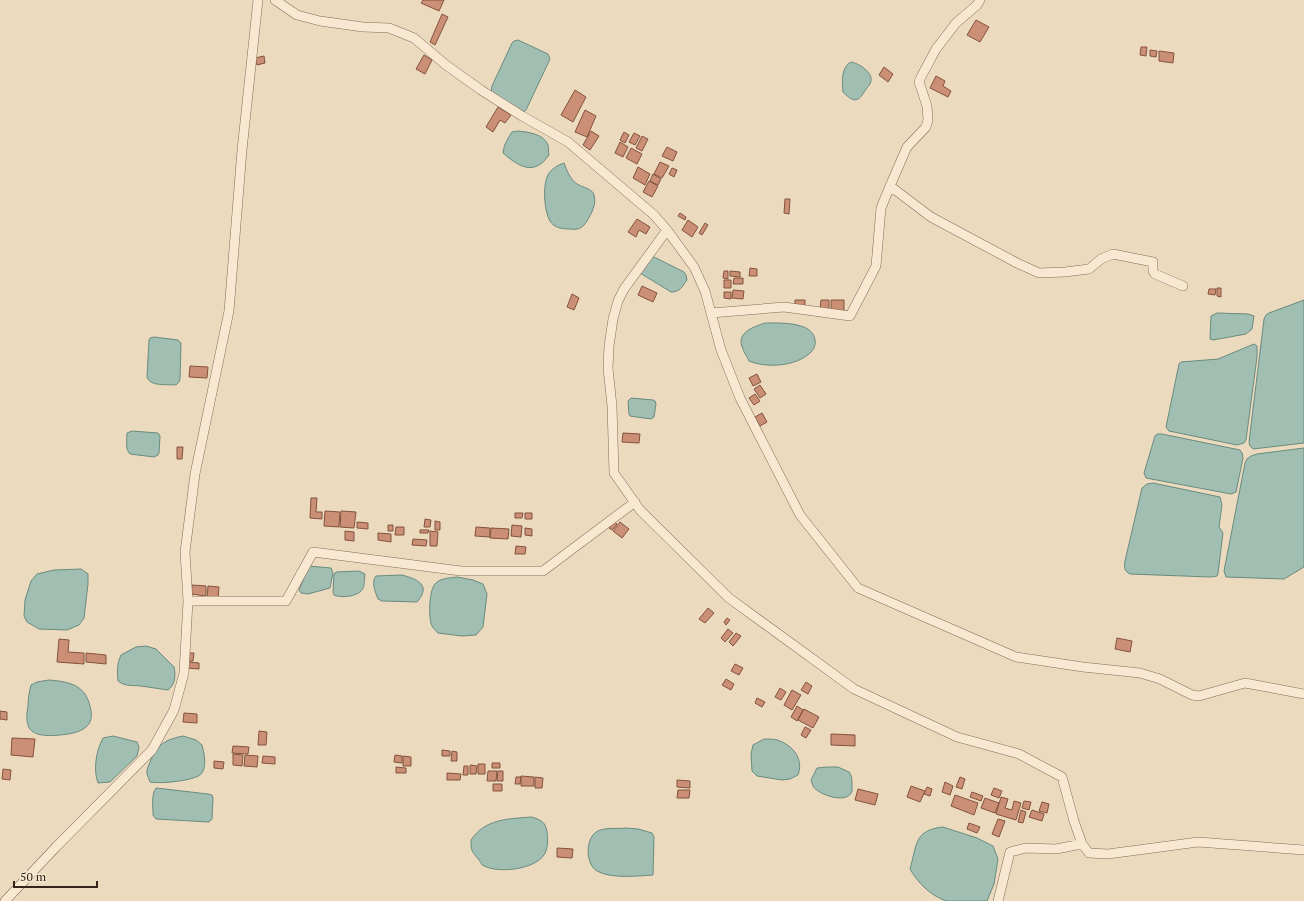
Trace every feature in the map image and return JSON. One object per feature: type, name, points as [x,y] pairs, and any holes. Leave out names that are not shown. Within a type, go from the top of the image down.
[{"type":"street","points":[[5,901],[152,750],[174,710],[184,673],[188,602],[185,552],[195,474],[229,311],[242,150],[258,0]]},
{"type":"street","points":[[275,0],[297,15],[320,21],[363,27],[389,28],[414,38],[446,65],[481,90],[522,116],[568,142],[654,215],[694,267],[705,291],[721,350],[740,398],[800,515],[858,588],[1016,657],[1083,667],[1140,673],[1160,679],[1192,695],[1199,696],[1245,683],[1304,694]]},
{"type":"street","points":[[711,313],[784,307],[850,316],[876,266],[881,208],[907,147],[926,127],[928,120],[927,106],[919,82],[921,77],[936,49],[956,23],[980,0]]},
{"type":"street","points":[[890,186],[931,217],[1017,263],[1039,273],[1089,269],[1101,259],[1113,254],[1153,262],[1153,271],[1155,274],[1183,286]]},
{"type":"street","points":[[667,230],[624,289],[618,301],[613,320],[609,346],[608,368],[612,406],[614,473],[640,510],[729,598],[854,689],[957,737],[1018,754],[1062,776],[1082,844],[1089,852],[1108,854],[1198,842],[1304,850]]},
{"type":"street","points":[[188,602],[286,601],[313,552],[462,572],[543,571],[635,502]]},
{"type":"street","points":[[998,901],[1010,852],[1026,848],[1056,849],[1082,844]]},
{"type":"shaded area","points":[[518,40],[548,54],[550,59],[524,112],[491,93],[492,86],[512,43]]},
{"type":"shaded area","points":[[851,62],[864,68],[870,74],[871,78],[871,82],[861,97],[856,100],[853,100],[843,92],[842,79],[845,67]]},
{"type":"shaded area","points":[[518,131],[535,134],[546,141],[549,155],[538,166],[526,167],[520,165],[503,153],[505,144],[512,132]]},
{"type":"shaded area","points":[[564,163],[572,180],[592,191],[595,198],[593,209],[589,218],[583,226],[577,229],[564,229],[556,227],[550,221],[546,211],[545,183],[549,173]]},
{"type":"shaded area","points":[[654,257],[684,272],[687,280],[680,289],[671,292],[640,273],[651,258]]},
{"type":"shaded area","points":[[1304,300],[1304,443],[1253,449],[1249,442],[1264,319],[1269,313]]},
{"type":"shaded area","points":[[1217,313],[1248,314],[1254,316],[1252,329],[1246,334],[1213,340],[1210,339],[1211,316]]},
{"type":"shaded area","points":[[765,323],[794,324],[808,329],[813,334],[815,340],[814,349],[804,358],[789,364],[764,365],[749,361],[743,350],[741,339],[746,332],[755,326]]},
{"type":"shaded area","points":[[154,337],[178,340],[181,343],[180,379],[176,385],[155,384],[147,377],[149,340],[150,338]]},
{"type":"shaded area","points":[[1254,344],[1257,346],[1257,357],[1246,440],[1244,443],[1237,445],[1169,431],[1166,427],[1179,364],[1181,362],[1218,359]]},
{"type":"shaded area","points":[[631,398],[655,401],[654,417],[651,419],[630,416],[628,401]]},
{"type":"shaded area","points":[[132,431],[158,433],[160,436],[158,455],[154,457],[130,454],[127,447],[127,433]]},
{"type":"shaded area","points":[[1157,434],[1240,450],[1243,458],[1236,492],[1231,494],[1146,478],[1144,473],[1155,436]]},
{"type":"shaded area","points":[[1304,448],[1304,567],[1284,579],[1226,577],[1224,571],[1247,459],[1257,454]]},
{"type":"shaded area","points":[[1153,483],[1220,497],[1222,505],[1219,527],[1223,533],[1217,576],[1210,577],[1128,573],[1125,567],[1125,561],[1142,488],[1147,484]]},
{"type":"shaded area","points":[[309,566],[331,568],[333,573],[330,588],[308,594],[301,593],[299,590]]},
{"type":"shaded area","points":[[81,569],[88,574],[88,584],[84,618],[79,625],[67,630],[39,629],[27,622],[24,616],[25,600],[31,581],[37,574],[54,570]]},
{"type":"shaded area","points":[[359,571],[365,574],[364,587],[360,592],[348,596],[334,595],[334,574],[336,572]]},
{"type":"shaded area","points":[[402,575],[417,581],[423,587],[421,596],[417,602],[382,601],[378,599],[374,584],[376,576]]},
{"type":"shaded area","points":[[457,577],[473,580],[483,584],[487,594],[483,627],[476,635],[462,636],[438,633],[432,626],[430,617],[430,603],[434,586],[440,580]]},
{"type":"shaded area","points":[[146,646],[156,649],[174,667],[174,680],[172,686],[168,690],[127,685],[118,681],[117,674],[121,655],[136,647]]},
{"type":"shaded area","points":[[49,680],[77,686],[86,695],[89,702],[91,715],[90,722],[86,727],[74,733],[51,736],[37,734],[30,729],[27,723],[27,716],[31,685],[37,682]]},
{"type":"shaded area","points":[[113,736],[137,742],[139,747],[137,756],[110,782],[98,783],[96,778],[96,760],[99,749],[103,738]]},
{"type":"shaded area","points":[[183,736],[196,740],[202,745],[205,763],[202,773],[199,776],[186,780],[155,783],[150,782],[147,770],[156,751],[168,740]]},
{"type":"shaded area","points":[[764,739],[772,739],[783,742],[796,753],[800,763],[798,775],[790,779],[782,780],[757,776],[752,771],[751,754],[753,745]]},
{"type":"shaded area","points":[[838,767],[849,772],[852,782],[852,791],[849,795],[839,798],[833,797],[821,793],[813,786],[811,780],[817,768]]},
{"type":"shaded area","points":[[156,788],[212,795],[212,819],[209,822],[156,819],[153,815],[153,794]]},
{"type":"shaded area","points":[[531,817],[542,822],[546,829],[548,839],[547,846],[542,857],[528,866],[509,870],[500,870],[482,865],[473,853],[471,847],[471,840],[477,833],[483,828],[497,821]]},
{"type":"shaded area","points":[[943,827],[977,838],[993,846],[998,859],[994,884],[987,901],[946,901],[925,888],[910,869],[918,840],[927,831]]},
{"type":"shaded area","points":[[605,829],[638,829],[652,833],[654,837],[653,875],[617,876],[603,874],[593,868],[590,863],[588,851],[589,844],[594,834]]},
{"type":"building","points":[[423,0],[444,0],[439,11],[421,3]]},
{"type":"building","points":[[442,14],[448,17],[435,45],[430,42]]},
{"type":"building","points":[[976,20],[989,27],[980,42],[967,35]]},
{"type":"building","points":[[1141,47],[1147,47],[1146,56],[1140,55]]},
{"type":"building","points":[[1150,50],[1157,51],[1156,57],[1150,56]]},
{"type":"building","points":[[1159,51],[1174,53],[1173,63],[1159,61]]},
{"type":"building","points":[[424,55],[432,60],[425,74],[416,69]]},
{"type":"building","points":[[264,56],[265,63],[257,65],[255,58]]},
{"type":"building","points":[[884,67],[893,74],[888,82],[879,75]]},
{"type":"building","points":[[936,76],[945,81],[943,86],[951,91],[948,97],[930,88]]},
{"type":"building","points":[[575,90],[586,97],[573,122],[561,115]]},
{"type":"building","points":[[498,107],[511,115],[505,123],[500,120],[493,132],[486,127]]},
{"type":"building","points":[[585,110],[596,116],[587,137],[575,132]]},
{"type":"building","points":[[591,131],[599,136],[590,150],[583,145]]},
{"type":"building","points":[[624,132],[629,135],[625,143],[620,140]]},
{"type":"building","points":[[634,133],[640,136],[635,145],[629,142]]},
{"type":"building","points":[[642,136],[648,139],[642,151],[636,148]]},
{"type":"building","points":[[620,142],[628,147],[623,157],[615,153]]},
{"type":"building","points":[[667,147],[677,152],[673,161],[662,156]]},
{"type":"building","points":[[631,148],[642,154],[637,164],[626,158]]},
{"type":"building","points":[[660,162],[669,166],[662,178],[654,174]]},
{"type":"building","points":[[638,167],[650,174],[645,185],[633,178]]},
{"type":"building","points":[[672,168],[677,170],[674,177],[669,174]]},
{"type":"building","points":[[653,174],[661,179],[658,185],[650,181]]},
{"type":"building","points":[[649,181],[658,186],[652,197],[643,192]]},
{"type":"building","points":[[785,199],[790,199],[789,214],[784,213]]},
{"type":"building","points":[[680,213],[686,217],[685,220],[678,216]]},
{"type":"building","points":[[637,219],[650,227],[646,234],[639,230],[636,237],[628,232]]},
{"type":"building","points":[[688,220],[698,227],[692,237],[682,230]]},
{"type":"building","points":[[705,223],[708,225],[702,235],[699,233]]},
{"type":"building","points":[[750,268],[757,269],[757,276],[749,276]]},
{"type":"building","points":[[724,271],[728,271],[728,279],[723,278]]},
{"type":"building","points":[[730,271],[740,272],[740,277],[730,276]]},
{"type":"building","points":[[734,278],[743,278],[743,284],[733,284]]},
{"type":"building","points":[[724,280],[731,280],[731,288],[724,288]]},
{"type":"building","points":[[642,286],[657,293],[653,302],[638,295]]},
{"type":"building","points":[[1217,288],[1221,288],[1221,297],[1217,296]]},
{"type":"building","points":[[1209,289],[1216,289],[1215,295],[1208,294]]},
{"type":"building","points":[[733,290],[744,291],[743,299],[732,298]]},
{"type":"building","points":[[724,292],[731,292],[731,299],[724,298]]},
{"type":"building","points":[[572,294],[579,298],[574,310],[567,307]]},
{"type":"building","points":[[795,300],[805,300],[805,306],[795,306]]},
{"type":"building","points":[[821,300],[829,300],[829,309],[820,309]]},
{"type":"building","points":[[831,300],[844,300],[844,311],[831,310]]},
{"type":"building","points":[[190,366],[208,367],[207,378],[189,377]]},
{"type":"building","points":[[757,374],[761,382],[753,386],[749,378]]},
{"type":"building","points":[[760,385],[766,394],[760,398],[754,389]]},
{"type":"building","points":[[755,394],[760,401],[754,405],[749,398]]},
{"type":"building","points":[[762,413],[767,422],[760,426],[755,417]]},
{"type":"building","points":[[623,433],[640,434],[639,443],[622,442]]},
{"type":"building","points":[[177,447],[183,447],[182,459],[177,459]]},
{"type":"building","points":[[311,498],[317,498],[316,512],[322,512],[322,519],[310,518]]},
{"type":"building","points":[[325,511],[340,512],[339,527],[324,526]]},
{"type":"building","points":[[341,511],[356,512],[354,528],[340,527]]},
{"type":"building","points":[[515,513],[523,513],[522,518],[515,518]]},
{"type":"building","points":[[525,513],[532,513],[532,519],[525,519]]},
{"type":"building","points":[[425,519],[431,520],[430,527],[424,527]]},
{"type":"building","points":[[435,521],[440,522],[440,530],[435,530]]},
{"type":"building","points":[[614,521],[617,524],[612,530],[609,528]]},
{"type":"building","points":[[357,522],[368,523],[368,529],[357,528]]},
{"type":"building","points":[[620,522],[629,529],[622,538],[613,531]]},
{"type":"building","points":[[388,525],[393,525],[393,531],[388,531]]},
{"type":"building","points":[[512,525],[522,526],[521,537],[511,536]]},
{"type":"building","points":[[396,527],[404,527],[404,535],[395,535]]},
{"type":"building","points":[[476,527],[490,528],[490,537],[475,536]]},
{"type":"building","points":[[491,528],[509,529],[508,539],[490,538]]},
{"type":"building","points":[[525,528],[532,529],[532,536],[525,535]]},
{"type":"building","points":[[420,530],[429,530],[428,533],[420,533]]},
{"type":"building","points":[[345,531],[354,532],[354,541],[345,540]]},
{"type":"building","points":[[430,531],[438,532],[437,546],[430,546]]},
{"type":"building","points":[[378,533],[391,534],[391,542],[378,540]]},
{"type":"building","points":[[413,539],[427,540],[426,546],[412,545]]},
{"type":"building","points":[[516,546],[526,547],[525,554],[515,554]]},
{"type":"building","points":[[192,585],[206,586],[206,596],[191,594]]},
{"type":"building","points":[[208,586],[219,587],[218,599],[207,598]]},
{"type":"building","points":[[708,608],[714,613],[705,623],[699,619]]},
{"type":"building","points":[[727,618],[730,620],[726,625],[724,622]]},
{"type":"building","points":[[728,629],[733,633],[725,642],[721,638]]},
{"type":"building","points":[[736,633],[741,636],[733,646],[729,642]]},
{"type":"building","points":[[1117,638],[1132,641],[1130,652],[1115,649]]},
{"type":"building","points":[[59,639],[69,640],[68,652],[84,653],[84,664],[57,662]]},
{"type":"building","points":[[86,653],[106,655],[106,664],[86,662]]},
{"type":"building","points":[[189,653],[194,653],[193,661],[188,661]]},
{"type":"building","points":[[187,662],[199,663],[199,669],[187,668]]},
{"type":"building","points":[[735,664],[743,668],[739,675],[731,671]]},
{"type":"building","points":[[726,679],[734,684],[731,690],[722,685]]},
{"type":"building","points":[[806,682],[812,686],[808,694],[801,690]]},
{"type":"building","points":[[780,688],[786,692],[781,700],[775,697]]},
{"type":"building","points":[[792,690],[801,695],[792,710],[784,705]]},
{"type":"building","points":[[757,698],[765,702],[762,707],[755,703]]},
{"type":"building","points":[[797,706],[803,710],[797,721],[791,717]]},
{"type":"building","points":[[804,709],[819,717],[813,728],[798,720]]},
{"type":"building","points":[[0,711],[7,712],[7,720],[0,719]]},
{"type":"building","points":[[184,713],[197,714],[197,723],[183,722]]},
{"type":"building","points":[[805,727],[811,730],[806,738],[801,735]]},
{"type":"building","points":[[259,731],[267,732],[266,745],[258,745]]},
{"type":"building","points":[[831,734],[855,735],[855,746],[831,745]]},
{"type":"building","points":[[12,738],[35,739],[33,757],[11,755]]},
{"type":"building","points":[[233,746],[249,747],[248,754],[232,753]]},
{"type":"building","points":[[442,750],[450,751],[450,756],[442,756]]},
{"type":"building","points":[[452,751],[457,752],[457,761],[451,761]]},
{"type":"building","points":[[233,754],[243,755],[242,766],[233,765]]},
{"type":"building","points":[[245,755],[258,756],[257,767],[244,766]]},
{"type":"building","points":[[395,755],[402,756],[402,763],[394,762]]},
{"type":"building","points":[[263,756],[275,757],[275,764],[262,763]]},
{"type":"building","points":[[403,756],[411,757],[411,766],[403,766]]},
{"type":"building","points":[[214,761],[224,762],[223,769],[214,768]]},
{"type":"building","points":[[492,763],[500,763],[500,768],[492,768]]},
{"type":"building","points":[[478,764],[485,764],[485,774],[478,774]]},
{"type":"building","points":[[470,765],[477,766],[476,774],[470,774]]},
{"type":"building","points":[[464,766],[468,766],[468,775],[463,775]]},
{"type":"building","points":[[396,767],[406,768],[406,773],[396,773]]},
{"type":"building","points":[[3,769],[11,770],[10,780],[2,779]]},
{"type":"building","points":[[488,771],[497,771],[496,781],[487,781]]},
{"type":"building","points":[[498,771],[503,771],[503,781],[497,781]]},
{"type":"building","points":[[447,773],[461,774],[460,780],[447,780]]},
{"type":"building","points":[[521,776],[534,777],[534,786],[521,786]]},
{"type":"building","points":[[516,777],[521,777],[520,784],[515,784]]},
{"type":"building","points":[[535,777],[543,778],[542,788],[535,788]]},
{"type":"building","points":[[960,777],[965,779],[962,789],[956,787]]},
{"type":"building","points":[[677,780],[690,781],[690,788],[677,787]]},
{"type":"building","points":[[945,782],[953,786],[950,795],[942,792]]},
{"type":"building","points":[[493,784],[502,784],[502,791],[493,791]]},
{"type":"building","points":[[911,786],[925,791],[920,802],[907,797]]},
{"type":"building","points":[[927,787],[932,789],[930,796],[924,794]]},
{"type":"building","points":[[994,788],[1002,791],[999,798],[991,795]]},
{"type":"building","points":[[858,789],[878,794],[875,805],[855,800]]},
{"type":"building","points":[[678,790],[690,790],[689,798],[677,798]]},
{"type":"building","points":[[972,792],[983,796],[981,801],[970,797]]},
{"type":"building","points":[[955,795],[978,803],[974,815],[951,806]]},
{"type":"building","points":[[1001,797],[1008,799],[1005,808],[1012,810],[1014,801],[1021,803],[1016,820],[996,814]]},
{"type":"building","points":[[985,798],[999,803],[995,813],[981,808]]},
{"type":"building","points":[[1024,801],[1031,802],[1029,810],[1022,808]]},
{"type":"building","points":[[1042,802],[1049,804],[1047,813],[1039,811]]},
{"type":"building","points":[[1021,810],[1026,812],[1023,823],[1018,822]]},
{"type":"building","points":[[1032,810],[1044,814],[1042,821],[1029,817]]},
{"type":"building","points":[[998,819],[1005,821],[999,837],[992,834]]},
{"type":"building","points":[[969,823],[980,827],[977,833],[967,829]]},
{"type":"building","points":[[557,848],[573,849],[572,858],[557,857]]}]
